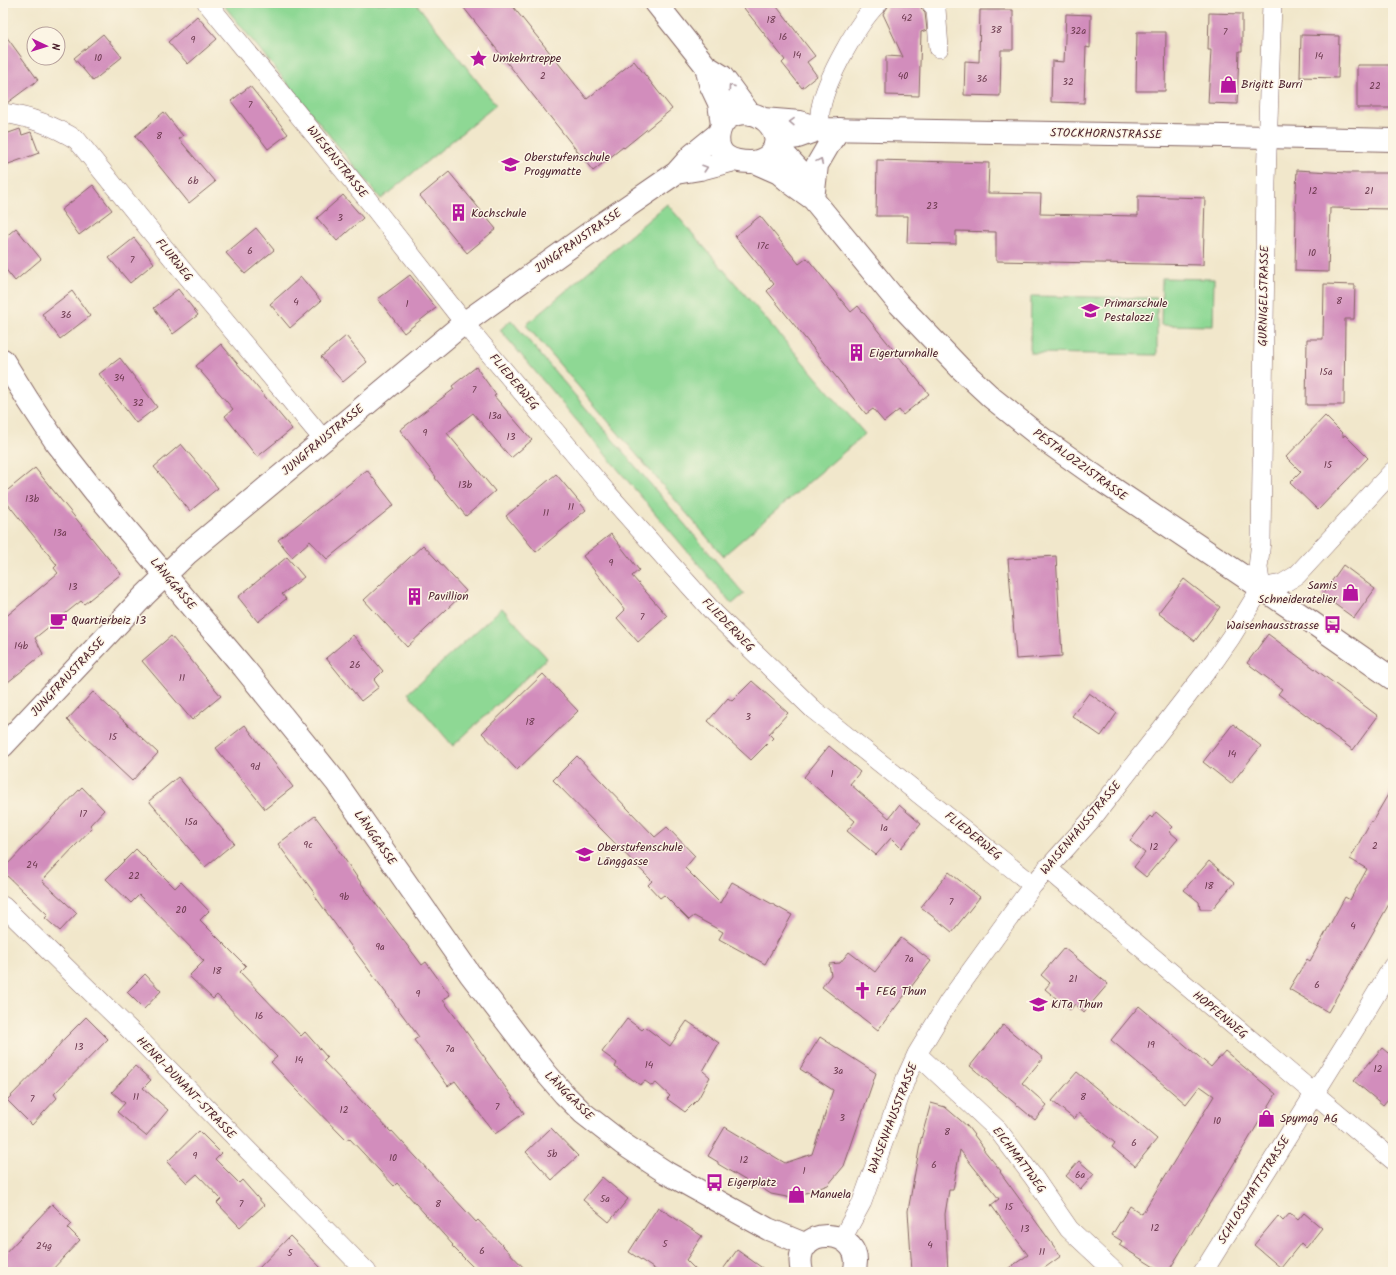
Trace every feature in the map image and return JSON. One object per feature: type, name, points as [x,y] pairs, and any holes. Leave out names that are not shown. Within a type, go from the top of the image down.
[{"type":"street","name":"WIESENSTRASSE","points":[[207,3],[368,200],[464,323]]},
{"type":"street","points":[[656,3],[706,66],[722,76],[757,116],[774,131],[775,142],[769,155],[760,161],[744,161],[723,152],[719,143],[721,129],[719,102],[710,84],[706,66]]},
{"type":"street","points":[[813,199],[817,165],[831,141],[830,129],[821,108],[828,84],[842,55],[869,11],[878,3]]},
{"type":"street","points":[[931,3],[936,9],[939,48]]},
{"type":"street","name":"GURNIGELSTRASSE","points":[[1261,588],[1258,568],[1261,541],[1267,137],[1272,3]]},
{"type":"street","name":"FLURWEG","points":[[3,113],[37,120],[59,129],[77,140],[178,265],[323,439]]},
{"type":"street","points":[[721,129],[729,118],[737,114],[757,116]]},
{"type":"street","name":"STOCKHORNSTRASSE","points":[[757,116],[800,122],[830,129],[1393,140]]},
{"type":"street","name":"JUNGFRAUSTRASSE","points":[[3,746],[144,596],[188,553],[464,323],[676,173],[692,155],[721,129]]},
{"type":"street","name":"STOCKHORNSTRASSE","points":[[775,142],[830,129]]},
{"type":"street","name":"PESTALOZZISTRASSE","points":[[775,142],[802,173],[813,199]]},
{"type":"street","name":"JUNGFRAUSTRASSE","points":[[676,173],[744,161]]},
{"type":"street","name":"PESTALOZZISTRASSE","points":[[744,161],[779,173],[813,199],[899,304],[961,369],[992,398],[1043,439],[1105,484],[1393,678]]},
{"type":"street","name":"FLIEDERWEG","points":[[464,323],[608,494],[727,626],[814,710],[1033,885]]},
{"type":"street","name":"LÄNGGASSE","points":[[3,360],[55,441],[95,492],[166,574],[336,782],[470,974],[522,1043],[564,1094],[583,1113],[623,1144],[667,1173],[768,1229],[806,1245]]},
{"type":"street","points":[[1261,588],[1282,584],[1297,575],[1393,471]]},
{"type":"street","name":"WAISENHAUSSTRASSE","points":[[842,1239],[862,1202],[906,1078],[917,1054],[949,1001],[1033,885],[1090,820],[1214,660],[1231,637],[1261,588]]},
{"type":"street","name":"HOPFENWEG","points":[[1047,868],[1393,1160]]},
{"type":"street","name":"HENRI-DUNANT-STRASSE","points":[[3,906],[132,1033],[367,1272]]},
{"type":"street","name":"SCHLOSSMATTSTRASSE","points":[[1203,1272],[1393,966]]},
{"type":"street","name":"EICHMATTWEG","points":[[917,1054],[998,1130],[1070,1229],[1115,1272]]},
{"type":"street","points":[[802,1272],[801,1258],[806,1245],[812,1240],[827,1235],[842,1239],[849,1245],[853,1252],[855,1261],[854,1272]]},
{"type":"green space","points":[[222,3],[416,3],[496,105],[381,199]]},
{"type":"green space","points":[[667,204],[865,434],[723,556],[526,325]]},
{"type":"green space","points":[[1162,278],[1214,279],[1213,326],[1161,325]]},
{"type":"green space","points":[[1031,296],[1157,298],[1157,355],[1030,353]]},
{"type":"green space","points":[[511,320],[744,594],[732,604],[500,330]]},
{"type":"green space","points":[[502,608],[547,658],[453,746],[408,693]]},
{"type":"building","points":[[460,3],[510,3],[587,99],[634,61],[672,109],[593,171]]},
{"type":"building","points":[[740,3],[774,3],[815,56],[807,62],[817,76],[802,88],[782,63],[785,60]]},
{"type":"building","points":[[894,3],[920,3],[922,10],[925,13],[927,30],[921,32],[919,96],[886,95],[886,56],[903,57],[883,14],[889,5]]},
{"type":"building","points":[[980,10],[1013,10],[1013,50],[1001,50],[1000,96],[964,95],[965,61],[979,62]]},
{"type":"building","points":[[1209,13],[1242,14],[1242,51],[1239,51],[1237,104],[1208,103],[1211,50],[1208,50]]},
{"type":"building","points":[[1066,14],[1091,15],[1090,48],[1086,47],[1084,103],[1051,102],[1052,61],[1064,62]]},
{"type":"building","points":[[197,16],[217,39],[188,64],[168,42]]},
{"type":"building","points":[[3,32],[26,64],[26,66],[28,66],[38,80],[7,103],[3,102]]},
{"type":"building","points":[[1137,32],[1166,32],[1165,91],[1136,91]]},
{"type":"building","points":[[103,34],[122,57],[93,81],[74,58]]},
{"type":"building","points":[[1301,35],[1339,36],[1338,78],[1300,77]]},
{"type":"building","points":[[1357,65],[1393,65],[1393,108],[1357,108]]},
{"type":"building","points":[[250,86],[288,134],[268,149],[231,101]]},
{"type":"building","points":[[164,112],[183,136],[179,139],[215,182],[189,203],[135,136]]},
{"type":"building","points":[[20,129],[22,135],[31,132],[39,153],[3,166],[3,135]]},
{"type":"building","points":[[877,160],[989,163],[988,193],[1041,194],[1040,214],[1138,216],[1138,196],[1205,198],[1203,265],[996,261],[996,232],[956,231],[956,244],[907,243],[908,216],[876,216]]},
{"type":"building","points":[[1297,170],[1347,173],[1393,173],[1393,209],[1330,208],[1328,272],[1295,271],[1295,209]]},
{"type":"building","name":"Kochschule","points":[[449,172],[496,229],[467,253],[420,196]]},
{"type":"building","points":[[93,185],[112,210],[79,235],[61,210]]},
{"type":"building","points":[[343,195],[363,218],[337,241],[317,218]]},
{"type":"building","name":"Eigerturnhalle","points":[[760,216],[799,264],[807,258],[851,312],[858,306],[929,394],[903,415],[899,410],[884,422],[873,409],[866,414],[767,291],[774,284],[735,236]]},
{"type":"building","points":[[16,228],[41,259],[15,281],[3,266],[3,239]]},
{"type":"building","points":[[256,228],[274,250],[245,274],[226,253]]},
{"type":"building","points":[[134,238],[154,263],[130,283],[109,258]]},
{"type":"building","points":[[410,275],[436,308],[404,333],[378,299]]},
{"type":"building","points":[[301,277],[321,301],[290,328],[270,304]]},
{"type":"building","points":[[1324,284],[1355,285],[1354,319],[1345,319],[1344,405],[1306,405],[1307,339],[1323,339]]},
{"type":"building","points":[[178,289],[198,315],[173,334],[154,308]]},
{"type":"building","points":[[72,291],[90,316],[60,339],[42,314]]},
{"type":"building","points":[[346,336],[367,362],[343,382],[321,357]]},
{"type":"building","points":[[221,344],[292,429],[257,457],[225,416],[233,409],[196,366]]},
{"type":"building","points":[[120,358],[157,407],[136,423],[99,374]]},
{"type":"building","points":[[476,367],[496,395],[494,396],[532,440],[511,458],[473,413],[447,433],[495,491],[466,516],[435,478],[436,477],[400,430],[454,389],[452,386]]},
{"type":"building","points":[[1325,416],[1343,434],[1343,437],[1345,435],[1368,458],[1318,510],[1290,483],[1301,472],[1286,457]]},
{"type":"building","points":[[181,444],[218,488],[190,511],[154,467]]},
{"type":"building","points":[[35,468],[121,574],[84,604],[81,601],[35,638],[43,654],[3,686],[3,619],[58,573],[54,568],[57,565],[3,498],[3,494]]},
{"type":"building","points":[[367,470],[394,505],[327,559],[310,541],[292,557],[278,540]]},
{"type":"building","points":[[556,474],[586,510],[536,552],[506,516]]},
{"type":"building","points":[[611,534],[639,570],[632,576],[667,616],[638,642],[617,618],[625,610],[583,556]]},
{"type":"building","name":"Pavillion","points":[[423,545],[466,591],[407,647],[364,600]]},
{"type":"building","points":[[1056,556],[1062,656],[1016,659],[1008,559]]},
{"type":"building","points":[[287,557],[304,577],[282,594],[286,599],[258,622],[238,597]]},
{"type":"building","points":[[1343,565],[1375,589],[1354,618],[1322,595]]},
{"type":"building","points":[[1184,579],[1220,607],[1195,641],[1158,613]]},
{"type":"building","points":[[1268,634],[1378,716],[1353,750],[1278,694],[1282,689],[1247,663]]},
{"type":"building","points":[[353,635],[383,671],[374,680],[379,687],[361,701],[326,658]]},
{"type":"building","points":[[171,636],[221,696],[192,720],[142,661]]},
{"type":"building","points":[[543,674],[578,711],[517,770],[482,733]]},
{"type":"building","points":[[752,681],[788,713],[769,734],[773,738],[751,760],[708,721],[728,698],[732,701]]},
{"type":"building","points":[[93,692],[158,753],[132,781],[67,720]]},
{"type":"building","points":[[1089,693],[1117,713],[1101,736],[1072,716]]},
{"type":"building","points":[[1233,724],[1261,746],[1231,784],[1203,762]]},
{"type":"building","points":[[245,725],[293,787],[265,809],[216,748]]},
{"type":"building","points":[[829,746],[860,772],[850,784],[889,818],[899,805],[921,824],[901,848],[891,838],[876,855],[847,831],[855,821],[804,777]]},
{"type":"building","points":[[577,756],[655,837],[667,827],[695,856],[685,868],[720,903],[732,882],[792,915],[765,964],[719,939],[723,932],[694,916],[689,920],[664,895],[660,898],[648,885],[652,881],[553,780]]},
{"type":"building","points":[[178,777],[234,843],[205,867],[149,801]]},
{"type":"building","points":[[1393,786],[1393,897],[1328,1012],[1289,989],[1307,959],[1310,961],[1345,897],[1350,900],[1367,869],[1350,859]]},
{"type":"building","points":[[82,787],[104,810],[90,825],[92,828],[42,881],[77,913],[60,931],[45,918],[48,915],[3,872],[3,869]]},
{"type":"building","points":[[1156,812],[1173,827],[1169,831],[1178,839],[1146,877],[1134,867],[1145,853],[1130,841],[1150,816],[1152,818]]},
{"type":"building","points":[[315,816],[338,847],[337,848],[372,899],[422,965],[426,962],[450,995],[443,1000],[524,1113],[495,1134],[455,1081],[448,1086],[414,1040],[419,1037],[351,946],[278,844]]},
{"type":"building","points":[[136,849],[175,888],[181,882],[209,911],[200,920],[246,966],[240,972],[301,1036],[305,1032],[327,1057],[323,1061],[391,1132],[392,1131],[476,1222],[478,1220],[528,1272],[478,1272],[452,1246],[453,1245],[397,1183],[394,1186],[349,1138],[346,1140],[294,1087],[271,1062],[277,1057],[217,995],[213,999],[189,976],[204,961],[139,895],[131,903],[106,879]]},
{"type":"building","points":[[1209,861],[1234,883],[1212,909],[1200,909],[1199,902],[1184,890]]},
{"type":"building","points":[[949,872],[980,897],[952,932],[921,907]]},
{"type":"building","name":"FEG Thun","points":[[901,938],[931,961],[878,1030],[822,987],[831,975],[829,964],[840,963],[849,952],[875,972]]},
{"type":"building","points":[[1064,948],[1108,984],[1084,1012],[1075,1004],[1070,1010],[1045,989],[1050,983],[1041,975]]},
{"type":"building","points":[[145,974],[161,991],[144,1009],[127,992]]},
{"type":"building","points":[[1139,1006],[1211,1067],[1225,1051],[1276,1094],[1168,1272],[1162,1272],[1119,1245],[1122,1241],[1112,1235],[1130,1206],[1142,1214],[1214,1096],[1200,1086],[1186,1104],[1111,1040]]},
{"type":"building","points":[[86,1017],[108,1039],[54,1094],[57,1098],[32,1125],[7,1100]]},
{"type":"building","points":[[627,1019],[642,1030],[645,1027],[670,1046],[687,1021],[719,1043],[703,1071],[710,1077],[698,1099],[685,1112],[667,1099],[670,1096],[656,1083],[652,1086],[645,1081],[640,1085],[615,1067],[617,1063],[602,1052]]},
{"type":"building","points":[[1003,1025],[1043,1058],[1022,1083],[1047,1105],[1035,1120],[970,1066]]},
{"type":"building","points":[[820,1037],[876,1073],[844,1166],[828,1185],[792,1198],[771,1194],[751,1181],[750,1183],[718,1164],[718,1162],[708,1156],[725,1127],[785,1163],[812,1154],[833,1090],[800,1069]]},
{"type":"building","points":[[1382,1048],[1393,1057],[1393,1093],[1383,1105],[1354,1081]]},
{"type":"building","points":[[135,1066],[151,1080],[143,1088],[168,1110],[146,1136],[117,1112],[125,1103],[112,1092]]},
{"type":"building","points":[[1077,1072],[1157,1139],[1135,1166],[1112,1147],[1115,1143],[1079,1113],[1074,1119],[1052,1101]]},
{"type":"building","points":[[931,1103],[945,1107],[967,1126],[1061,1256],[1039,1272],[1003,1272],[1028,1255],[991,1205],[999,1199],[960,1150],[953,1190],[949,1190],[945,1214],[948,1272],[912,1272],[908,1211],[921,1139]]},
{"type":"building","points":[[551,1128],[578,1156],[552,1180],[526,1152]]},
{"type":"building","points":[[199,1131],[221,1153],[215,1159],[239,1183],[242,1180],[264,1205],[240,1227],[217,1203],[221,1199],[197,1174],[187,1183],[167,1162]]},
{"type":"building","points":[[1079,1161],[1094,1174],[1081,1189],[1066,1176]]},
{"type":"building","points":[[602,1177],[628,1199],[609,1222],[583,1200]]},
{"type":"building","points":[[52,1204],[72,1224],[68,1228],[80,1240],[50,1272],[3,1272],[3,1256]]},
{"type":"building","points":[[658,1207],[702,1236],[686,1260],[698,1272],[659,1272],[629,1252]]},
{"type":"building","points":[[1290,1213],[1298,1220],[1304,1213],[1322,1228],[1306,1248],[1301,1243],[1281,1268],[1254,1245],[1278,1216],[1283,1221]]},
{"type":"building","points":[[290,1236],[325,1272],[255,1272]]},
{"type":"building","points":[[737,1250],[768,1272],[721,1272]]},
{"type":"place","name":"Umkehrtreppe","points":[[479,58]]},
{"type":"place","name":"Brigitt Burri","points":[[1228,84]]},
{"type":"place","name":"Oberstufenschule Progymatte","points":[[511,164]]},
{"type":"place","name":"Kochschule","points":[[458,213]]},
{"type":"place","name":"Primarschule Pestalozzi","points":[[1091,310]]},
{"type":"place","name":"Eigerturnhalle","points":[[856,353]]},
{"type":"place","name":"Samis Schneideratelier","points":[[1350,592]]},
{"type":"place","name":"Pavillion","points":[[415,596]]},
{"type":"place","name":"Quartierbeiz 13","points":[[58,620]]},
{"type":"place","name":"Waisenhausstrasse","points":[[1332,625]]},
{"type":"place","name":"Oberstufenschule Länggasse","points":[[584,854]]},
{"type":"place","name":"FEG Thun","points":[[863,991]]},
{"type":"place","name":"KiTa Thun","points":[[1038,1004]]},
{"type":"place","name":"Spymag AG","points":[[1267,1118]]},
{"type":"place","name":"Eigerplatz","points":[[714,1182]]},
{"type":"place","name":"Manuela","points":[[797,1194]]}]
